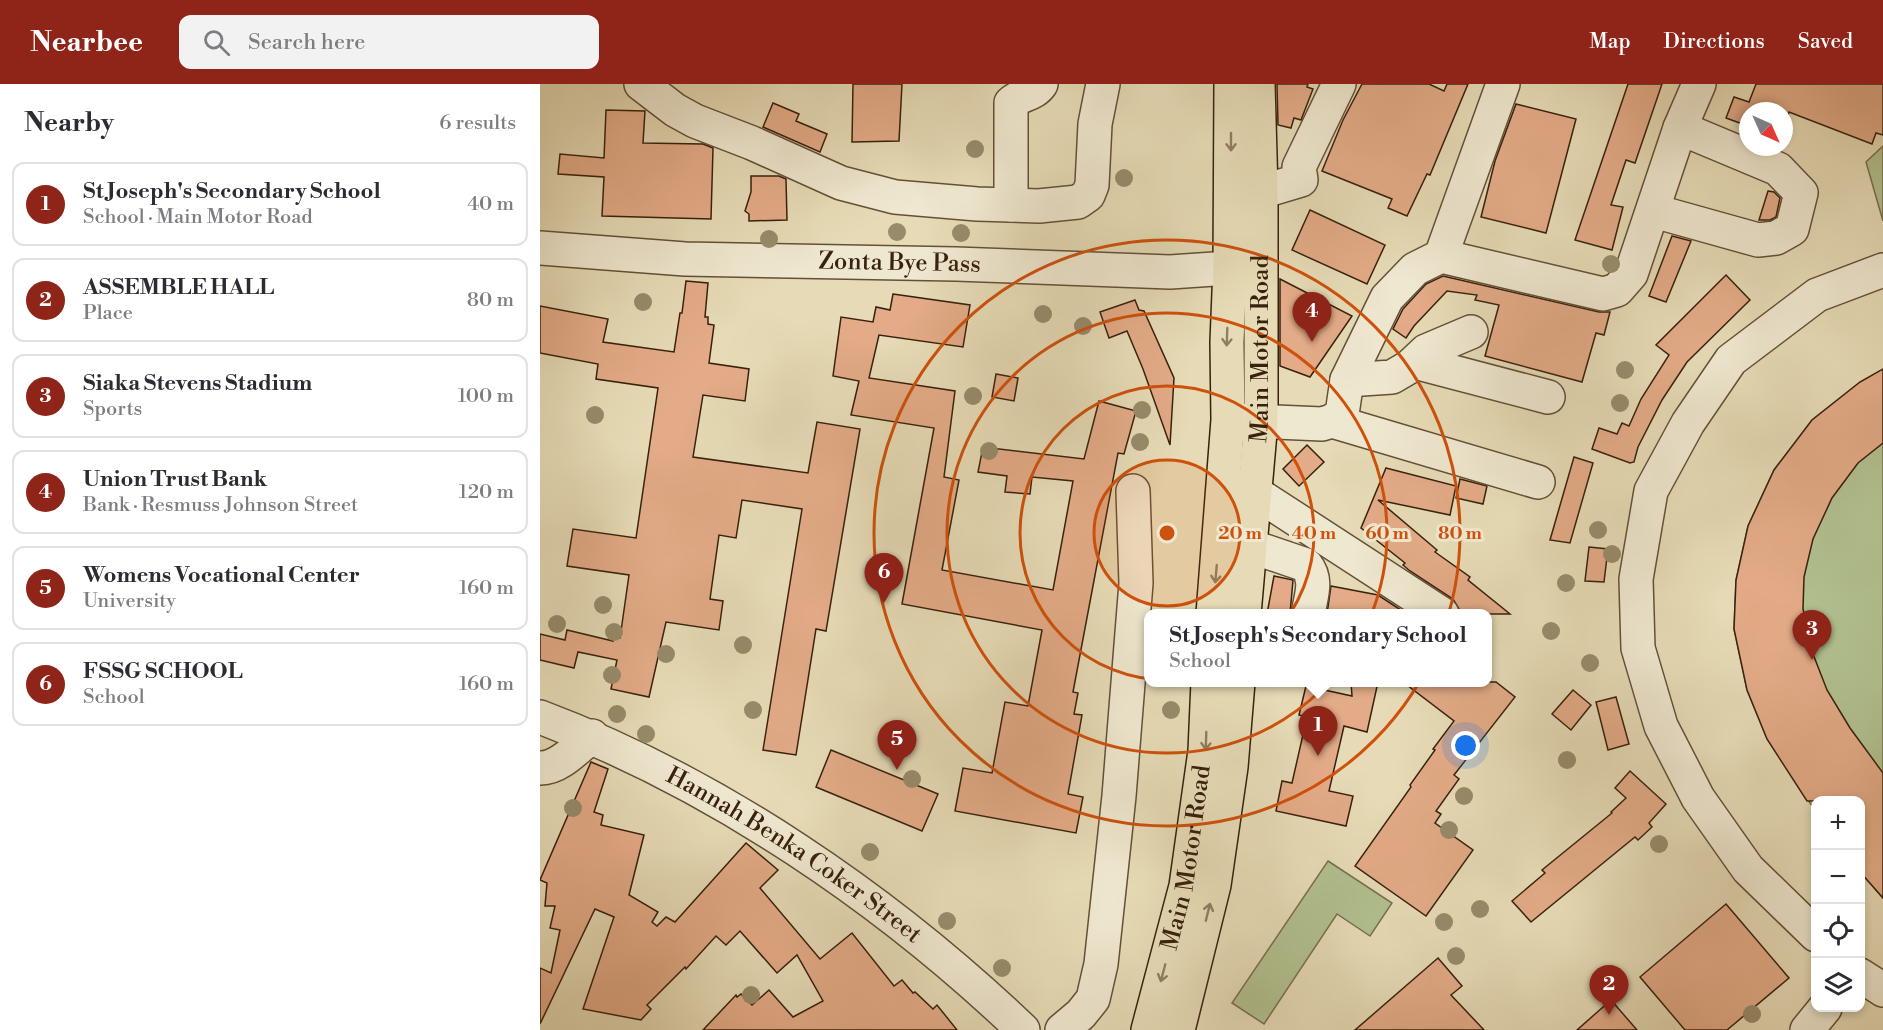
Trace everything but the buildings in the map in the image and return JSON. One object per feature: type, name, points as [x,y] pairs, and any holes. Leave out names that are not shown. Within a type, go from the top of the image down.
[{"type":"main road","name":"Main Motor Road","points":[[1231,84],[1246,193]]},
{"type":"main road","name":"Main Motor Road","points":[[1244,609],[1261,421],[1245,267],[1246,193],[1258,84]]},
{"type":"main road","name":"Main Motor Road","points":[[1213,609],[1228,420],[1227,342],[1245,267]]},
{"type":"main road","name":"Main Motor Road","points":[[1148,1030],[1186,886],[1205,751],[1208,687]]},
{"type":"main road","name":"Main Motor Road","points":[[1178,1030],[1214,885],[1231,767],[1238,687]]},
{"type":"street","points":[[641,84],[675,110],[695,121],[752,143],[841,183],[895,197],[1039,206],[1077,202],[1088,195],[1092,185],[1095,124],[1102,84]]},
{"type":"street","points":[[1011,205],[1011,103],[1017,97],[1036,91],[1041,84]]},
{"type":"street","points":[[1246,193],[1301,180],[1299,167],[1339,84]]},
{"type":"street","points":[[1441,256],[1503,84]]},
{"type":"street","points":[[1228,420],[1322,424],[1342,414],[1347,381],[1387,298],[1415,269],[1441,256],[1603,294],[1617,290],[1631,274],[1680,128],[1699,84]]},
{"type":"street","points":[[1654,211],[1758,240],[1776,238],[1792,229],[1801,193],[1778,169],[1680,128]]},
{"type":"street","name":"Zonta Bye Pass","points":[[540,248],[685,259],[956,264],[1170,272],[1245,267]]},
{"type":"street","points":[[1811,931],[1748,869],[1698,798],[1661,726],[1638,648],[1636,579],[1651,491],[1688,423],[1731,360],[1817,295],[1883,270]]},
{"type":"street","points":[[1347,381],[1392,377],[1415,362],[1426,351],[1471,332]]},
{"type":"street","points":[[1415,362],[1548,397]]},
{"type":"street","points":[[1332,421],[1538,482]]},
{"type":"street","points":[[1062,1030],[1081,1014],[1093,999],[1101,964],[1119,796],[1136,583],[1133,491]]},
{"type":"street","points":[[1254,492],[1434,609]]},
{"type":"street","points":[[1250,546],[1306,566],[1314,582],[1309,609]]},
{"type":"street","name":"Hannah Benka Coker Street","points":[[540,717],[592,736],[709,795],[807,856],[920,939],[979,988],[1023,1030]]},
{"type":"street","points":[[540,768],[548,768],[592,736]]},
{"type":"street","points":[[1865,978],[1883,990]]},
{"type":"street","points":[[1807,1030],[1822,1012]]},
{"type":"green space","points":[[1883,146],[1883,221],[1866,162]]},
{"type":"green space","points":[[1883,369],[1883,898],[1865,877],[1865,796],[1811,796],[1811,805],[1767,739],[1747,690],[1734,629],[1736,580],[1748,526],[1774,470],[1812,420],[1860,382]]},
{"type":"green space","points":[[1328,861],[1392,903],[1370,936],[1337,914],[1264,1024],[1232,1003]]},
{"type":"place","name":"Union Trust Bank","points":[[1312,342]]},
{"type":"place","name":"FSSG SCHOOL","points":[[884,603]]},
{"type":"place","name":"Siaka Stevens Stadium","points":[[1812,660]]},
{"type":"place","name":"St Joseph's Secondary School","points":[[1318,756]]},
{"type":"place","name":"Womens Vocational Center","points":[[897,770]]},
{"type":"place","name":"ASSEMBLE HALL","points":[[1609,1015]]}]
